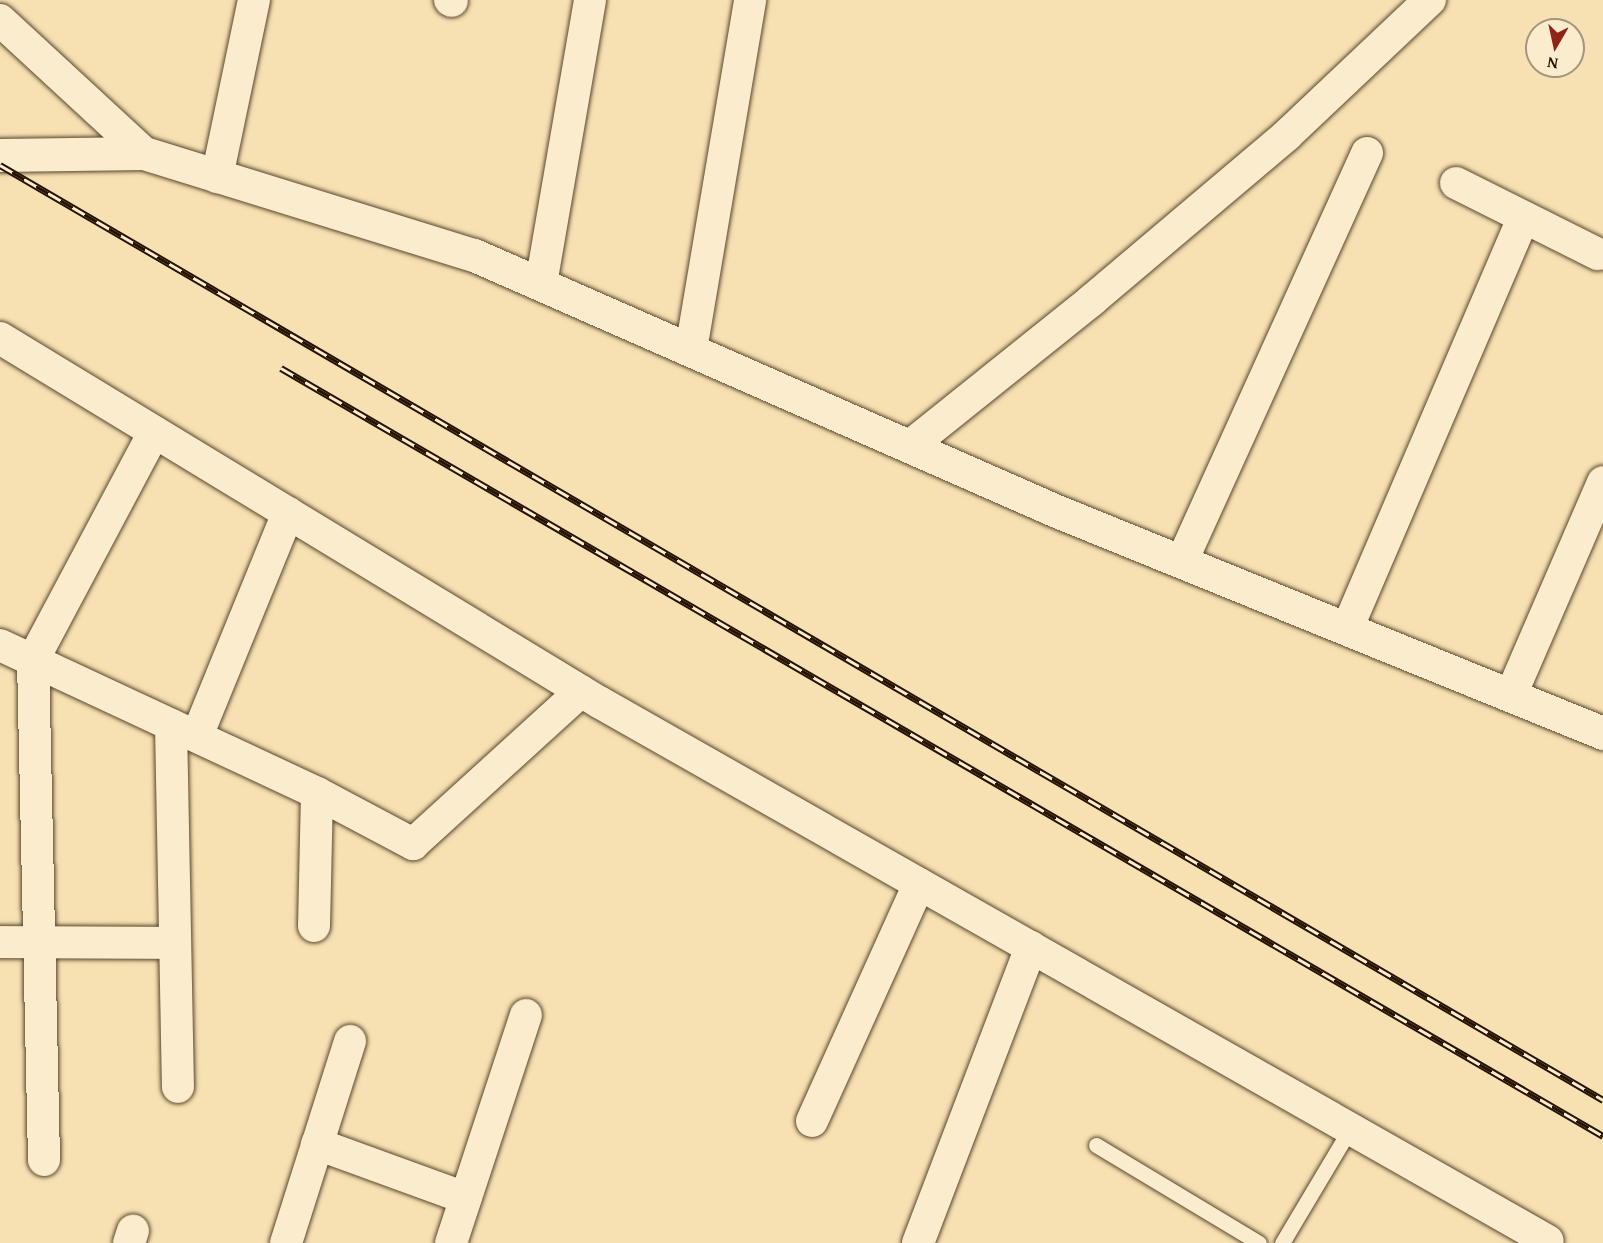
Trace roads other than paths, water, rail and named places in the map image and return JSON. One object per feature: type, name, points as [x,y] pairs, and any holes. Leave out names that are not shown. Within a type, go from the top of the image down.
[{"type":"street","points":[[217,177],[254,0]]},
{"type":"street","points":[[541,284],[590,0]]},
{"type":"street","points":[[691,350],[750,0]]},
{"type":"street","points":[[910,446],[1092,300],[1287,135],[1430,0]]},
{"type":"street","points":[[0,20],[144,153]]},
{"type":"street","points":[[0,155],[144,153],[474,255],[910,446],[1182,561],[1603,733]]},
{"type":"street","points":[[1182,561],[1368,153]]},
{"type":"street","points":[[1456,183],[1598,254]]},
{"type":"street","points":[[1347,629],[1524,217]]},
{"type":"street","points":[[2,345],[154,432],[581,691],[1548,1241]]},
{"type":"street","points":[[44,1160],[33,660],[154,432]]},
{"type":"street","points":[[1511,695],[1603,482]]},
{"type":"street","points":[[178,1087],[175,943],[184,731],[288,513]]},
{"type":"street","points":[[0,645],[317,793],[413,844],[581,691]]},
{"type":"street","points":[[314,926],[317,793]]},
{"type":"street","points":[[812,1121],[919,884]]},
{"type":"street","points":[[0,942],[175,943]]},
{"type":"street","points":[[918,1243],[1031,947]]},
{"type":"street","points":[[451,1243],[526,1015]]},
{"type":"street","points":[[286,1243],[350,1041]]},
{"type":"street","points":[[317,1144],[465,1198]]},
{"type":"lane","points":[[1282,1243],[1350,1129]]},
{"type":"lane","points":[[1096,1145],[1259,1243]]},
{"type":"railway","points":[[0,165],[1603,1100]]},
{"type":"railway","points":[[281,368],[1603,1136]]}]
